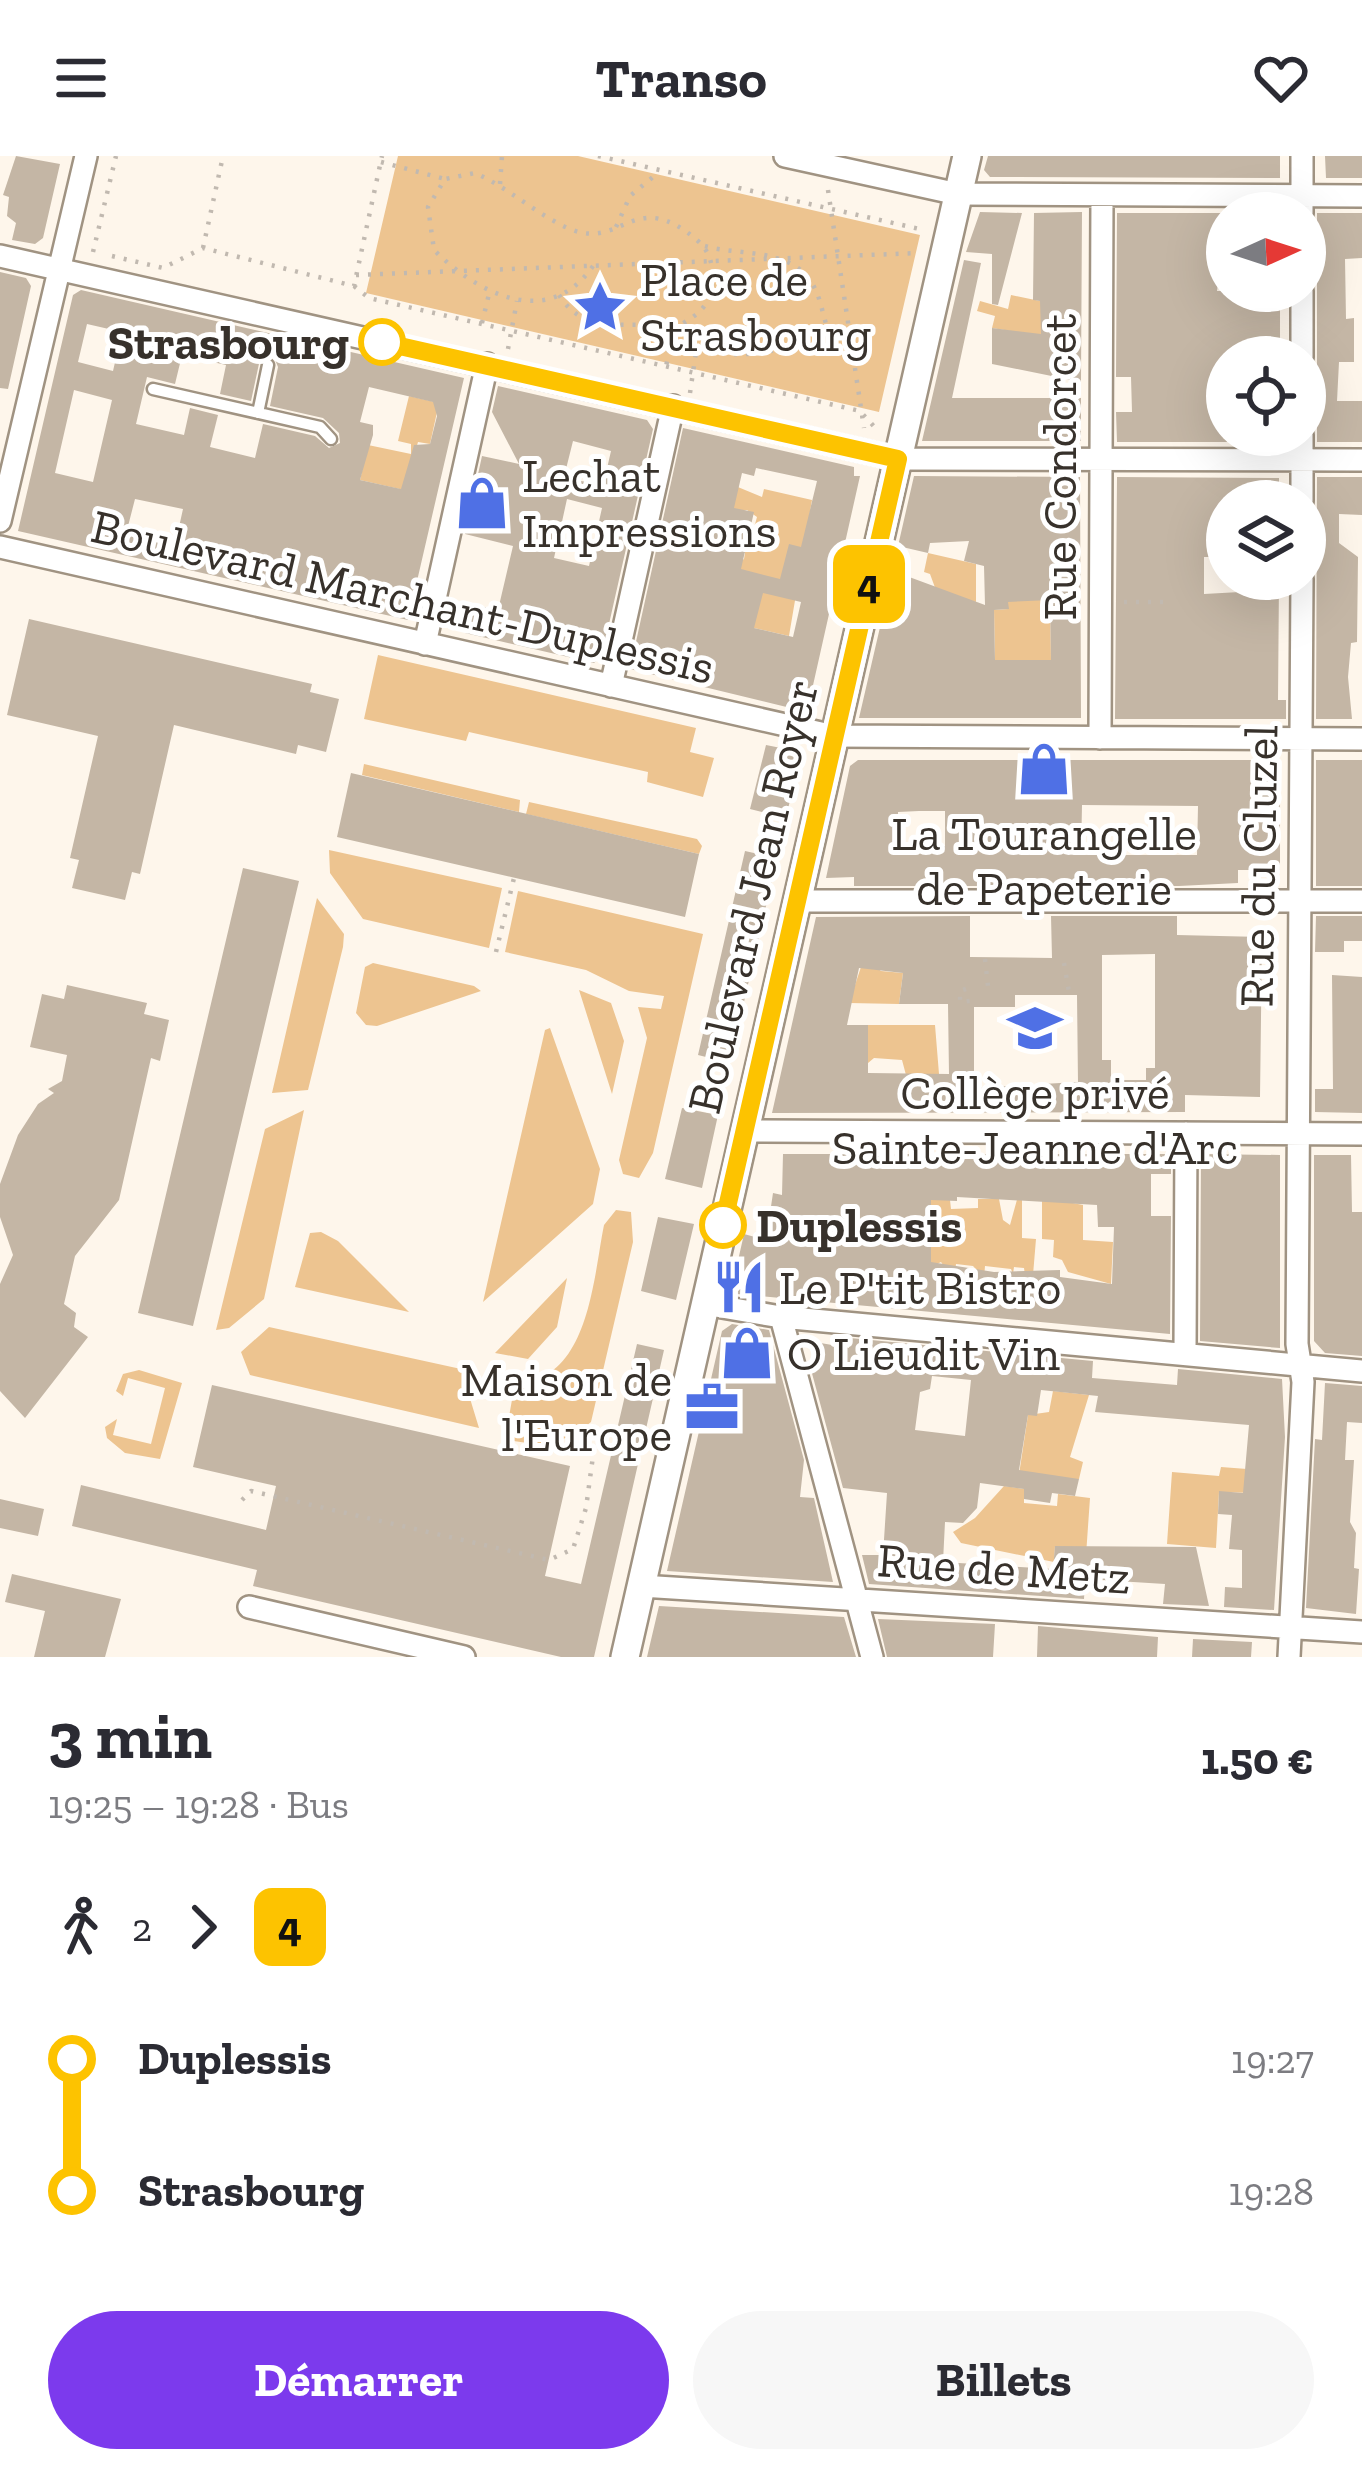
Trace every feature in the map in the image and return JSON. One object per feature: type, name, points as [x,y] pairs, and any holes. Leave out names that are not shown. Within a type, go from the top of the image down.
[{"type":"street","points":[[0,521],[86,156]]},
{"type":"street","points":[[785,156],[958,194],[1206,200]]},
{"type":"street","name":"Boulevard Jean Royer","points":[[625,1657],[967,156]]},
{"type":"street","points":[[1302,156],[1302,192]]},
{"type":"street","name":"Rue Condorcet","points":[[1100,738],[1102,196]]},
{"type":"street","points":[[1326,201],[1362,196]]},
{"type":"street","points":[[0,256],[276,327],[497,359],[681,400],[898,459],[1362,460]]},
{"type":"street","points":[[425,644],[497,359]]},
{"type":"street","points":[[611,686],[681,400]]},
{"type":"street","points":[[1302,456],[1302,480]]},
{"type":"street","name":"Boulevard Marchant-Duplessis","points":[[0,547],[834,736],[1362,740]]},
{"type":"street","name":"Rue du Cluzel","points":[[1289,1657],[1300,1364],[1297,1133],[1302,600]]},
{"type":"street","points":[[797,901],[1362,901]]},
{"type":"street","points":[[744,1132],[1362,1134]]},
{"type":"street","points":[[1185,1352],[1186,1133]]},
{"type":"street","points":[[704,1304],[781,1317],[1362,1371]]},
{"type":"street","points":[[781,1317],[872,1657]]},
{"type":"street","name":"Rue de Metz","points":[[641,1586],[1362,1633]]},
{"type":"street","points":[[249,1607],[464,1657]]},
{"type":"lane","points":[[258,413],[268,364]]},
{"type":"lane","points":[[153,389],[320,427],[331,439]]},
{"type":"path","points":[[93,252],[116,156]]},
{"type":"path","points":[[202,248],[223,156]]},
{"type":"path","points":[[500,184],[502,156]]},
{"type":"path","points":[[598,156],[924,230]]},
{"type":"path","points":[[354,286],[381,159],[445,179],[475,173],[571,230],[616,227],[662,216],[705,246],[762,252],[812,282],[829,332],[850,344]]},
{"type":"path","points":[[828,169],[865,433]]},
{"type":"path","points":[[616,227],[630,196],[660,171]]},
{"type":"path","points":[[445,179],[428,208],[434,250],[489,294],[517,301],[559,295],[592,266]]},
{"type":"path","points":[[666,367],[674,329],[704,307],[712,294],[712,261],[705,246]]},
{"type":"path","points":[[112,256],[164,268],[202,248],[354,286],[369,298],[860,411],[878,431]]},
{"type":"path","points":[[356,275],[919,253]]},
{"type":"path","points":[[482,324],[489,294]]},
{"type":"path","points":[[559,295],[575,315],[595,324],[674,329],[697,346],[733,354],[758,352],[829,332]]},
{"type":"path","points":[[497,359],[512,331],[517,301]]},
{"type":"path","points":[[681,400],[697,346]]},
{"type":"path","points":[[1112,602],[1168,602]]},
{"type":"path","points":[[496,952],[514,878]]},
{"type":"path","points":[[986,959],[988,986]]},
{"type":"path","points":[[1064,963],[1069,992]]},
{"type":"path","points":[[966,989],[959,991],[960,1002],[970,1001]]},
{"type":"path","points":[[242,1500],[251,1491],[549,1560],[573,1550],[581,1530],[592,1456]]},
{"type":"shaded area","name":"Place de Strasbourg","points":[[398,156],[578,156],[920,235],[879,412],[366,293]]},
{"type":"shaded area","points":[[1011,295],[1040,301],[1058,339],[992,328],[995,316],[977,311],[980,301],[1008,309]]},
{"type":"shaded area","points":[[409,396],[439,403],[430,444],[418,442],[404,490],[360,480],[368,445],[411,454],[411,444],[398,441]]},
{"type":"shaded area","points":[[733,485],[762,497],[764,489],[812,500],[789,636],[754,628],[733,567],[744,559],[745,553],[737,551],[752,535],[757,517],[747,510],[728,513]]},
{"type":"shaded area","points":[[928,553],[976,564],[976,602],[937,593],[930,574],[924,572]]},
{"type":"shaded area","points":[[1018,597],[1050,597],[1051,660],[995,660],[994,610],[1008,609],[1008,602]]},
{"type":"shaded area","points":[[378,655],[696,728],[690,752],[714,758],[703,797],[647,782],[648,772],[469,732],[466,741],[364,719]]},
{"type":"shaded area","points":[[364,764],[520,800],[519,812],[362,775]]},
{"type":"shaded area","points":[[529,802],[697,839],[702,846],[699,854],[526,814]]},
{"type":"shaded area","points":[[329,850],[502,888],[489,948],[363,919],[330,873]]},
{"type":"shaded area","points":[[518,891],[703,934],[653,1153],[639,1178],[623,1174],[619,1160],[647,1038],[638,1007],[661,1009],[664,996],[629,991],[586,970],[505,952]]},
{"type":"shaded area","points":[[317,898],[344,934],[343,947],[308,1090],[272,1093]]},
{"type":"shaded area","points":[[864,958],[881,971],[903,973],[899,1004],[849,1003]]},
{"type":"shaded area","points":[[373,963],[481,991],[377,1026],[366,1025],[356,1013],[365,967]]},
{"type":"shaded area","points":[[579,990],[611,1003],[624,1041],[612,1094]]},
{"type":"shaded area","points":[[868,1025],[935,1025],[939,1074],[906,1075],[902,1060],[874,1058],[868,1063],[868,1087],[841,1045],[868,1046]]},
{"type":"shaded area","points":[[550,1028],[600,1169],[593,1204],[483,1302],[545,1030]]},
{"type":"shaded area","points":[[304,1110],[264,1299],[229,1328],[216,1330],[265,1129]]},
{"type":"shaded area","points":[[1018,1196],[1022,1196],[1022,1238],[1036,1239],[1033,1275],[1025,1275],[1024,1268],[1014,1267],[1013,1274],[1011,1269],[985,1266],[984,1278],[973,1266],[956,1264],[954,1280],[941,1262],[925,1270],[931,1228],[910,1227],[911,1197],[950,1200],[951,1209],[978,1208],[978,1199],[999,1199],[1003,1220],[1010,1225]]},
{"type":"shaded area","points":[[1042,1197],[1083,1205],[1083,1240],[1113,1242],[1111,1284],[1068,1272],[1062,1260],[1053,1257],[1054,1240],[1042,1239]]},
{"type":"shaded area","points":[[616,1210],[631,1212],[633,1242],[591,1422],[551,1442],[505,1439],[515,1383],[540,1378],[573,1347],[591,1298],[604,1225]]},
{"type":"shaded area","points":[[321,1232],[338,1241],[409,1312],[295,1287],[310,1233]]},
{"type":"shaded area","points":[[567,1278],[557,1327],[528,1359],[495,1353]]},
{"type":"shaded area","points":[[269,1327],[461,1369],[479,1428],[250,1375],[241,1352]]},
{"type":"shaded area","points":[[139,1370],[182,1383],[160,1459],[125,1453],[107,1438],[105,1427],[117,1419],[113,1435],[151,1444],[165,1388],[128,1378],[123,1396],[116,1391],[123,1374]]},
{"type":"shaded area","points":[[1053,1391],[1089,1395],[1070,1457],[1083,1462],[1079,1479],[1018,1481],[1028,1415],[1049,1412]]},
{"type":"shaded area","points":[[1221,1467],[1247,1469],[1255,1493],[1219,1492],[1216,1548],[1167,1544],[1172,1472],[1219,1476]]},
{"type":"shaded area","points":[[1004,1486],[1024,1489],[1024,1503],[1057,1506],[1058,1494],[1090,1498],[1084,1584],[1065,1547],[1055,1546],[1054,1562],[961,1543],[953,1532],[975,1518]]},
{"type":"building","points":[[16,156],[60,164],[43,238],[35,244],[12,240],[16,223],[7,216],[9,197],[3,195]]},
{"type":"building","points":[[988,156],[1280,156],[1280,178],[990,177],[984,170]]},
{"type":"building","points":[[1325,156],[1362,156],[1362,178],[1326,178]]},
{"type":"building","points":[[980,212],[1022,213],[998,305],[992,304],[992,254],[966,252]]},
{"type":"building","points":[[1082,212],[1081,382],[992,364],[992,328],[1041,334],[1040,301],[1033,300],[1034,213]]},
{"type":"building","points":[[1117,213],[1206,213],[1206,312],[1280,312],[1280,336],[1206,336],[1206,442],[1117,442],[1116,412],[1132,412],[1131,377],[1116,377]]},
{"type":"building","points":[[1326,213],[1362,213],[1362,258],[1345,259],[1346,319],[1354,318],[1354,362],[1339,362],[1337,401],[1362,401],[1362,442],[1326,442],[1326,336],[1317,336],[1317,312],[1326,312]]},
{"type":"building","points":[[964,260],[981,263],[952,398],[1081,398],[1081,441],[922,441]]},
{"type":"building","points":[[0,272],[26,278],[31,286],[8,389],[0,388]]},
{"type":"building","points":[[81,290],[464,378],[408,620],[18,531],[73,295]],"holes":[[[87,324],[122,332],[113,371],[78,362]],[[182,355],[226,365],[220,394],[251,401],[260,359],[274,357],[278,367],[270,406],[323,418],[339,433],[340,443],[329,448],[315,436],[263,424],[255,458],[210,447],[218,415],[190,408],[184,435],[136,424],[147,377],[175,384]],[[369,387],[433,402],[437,416],[430,444],[414,445],[401,489],[360,480],[373,425],[360,422]],[[74,390],[112,400],[93,482],[55,473]],[[135,499],[183,509],[175,545],[126,534]]]},
{"type":"building","points":[[498,386],[647,420],[653,429],[602,655],[594,663],[465,633],[471,604],[498,610],[513,546],[465,534],[482,456],[519,464],[492,412]],"holes":[[[573,441],[611,451],[603,486],[564,477]],[[567,499],[602,508],[589,566],[554,558]]]},
{"type":"building","points":[[683,428],[854,467],[854,476],[860,476],[807,712],[630,669]],"holes":[[[756,468],[817,481],[801,547],[789,544],[780,579],[741,569],[754,512],[734,508],[742,473],[754,476]],[[763,593],[801,602],[793,637],[754,628]]]},
{"type":"building","points":[[914,476],[1080,477],[1081,718],[859,718],[893,571],[985,605],[984,566],[964,561],[969,541],[930,543],[928,553],[898,546]],"holes":[[[1050,600],[1051,660],[995,660],[994,610],[1009,609],[1008,602]]]},
{"type":"building","points":[[1117,477],[1279,478],[1206,480],[1204,594],[1206,600],[1279,600],[1278,700],[1286,700],[1286,719],[1115,719]]},
{"type":"building","points":[[1362,477],[1362,515],[1339,514],[1339,543],[1358,557],[1357,642],[1351,643],[1348,677],[1352,719],[1316,719],[1316,600],[1326,600],[1326,480],[1317,480]]},
{"type":"building","points":[[29,619],[312,684],[310,692],[339,699],[326,752],[298,745],[296,754],[174,725],[140,874],[132,872],[125,900],[72,888],[79,860],[70,858],[98,736],[7,715]]},
{"type":"building","points":[[766,745],[801,752],[786,818],[750,809]]},
{"type":"building","points":[[858,760],[1280,760],[1280,870],[1238,870],[1238,883],[1179,886],[854,886],[854,877],[826,878],[850,766]],"holes":[[[1082,805],[1198,806],[1197,855],[1081,855]],[[945,811],[945,846],[898,847],[898,812]]]},
{"type":"building","points":[[1316,760],[1362,760],[1362,886],[1316,886]]},
{"type":"building","points":[[351,773],[699,854],[685,917],[337,837]]},
{"type":"building","points":[[745,851],[777,858],[730,1063],[698,1055]]},
{"type":"building","points":[[243,868],[299,881],[193,1326],[138,1313]]},
{"type":"building","points":[[970,916],[970,957],[1052,958],[1051,916],[1177,916],[1177,935],[1262,937],[1260,1097],[1185,1095],[1185,1112],[772,1113],[816,917]],"holes":[[[1155,954],[1155,1068],[1146,1068],[1146,1080],[1111,1080],[1111,1060],[1102,1060],[1102,955]],[[859,968],[903,973],[899,1004],[948,1004],[949,1074],[868,1073],[868,1025],[847,1025]],[[1015,995],[1077,995],[1078,1082],[974,1088],[974,1007],[1015,1007]]]},
{"type":"building","points":[[1316,916],[1362,916],[1362,941],[1344,941],[1344,952],[1315,952]]},
{"type":"building","points":[[1332,975],[1362,977],[1362,1113],[1315,1112],[1315,1089],[1333,1089]]},
{"type":"building","points":[[67,985],[147,1003],[144,1014],[169,1020],[160,1061],[151,1058],[119,1200],[75,1256],[64,1304],[76,1313],[74,1327],[88,1337],[25,1418],[0,1391],[0,1284],[13,1255],[0,1217],[0,1184],[18,1135],[38,1104],[54,1093],[48,1089],[62,1081],[67,1055],[30,1047],[42,994],[64,999]]},
{"type":"building","points":[[682,1108],[718,1115],[702,1188],[665,1179]]},
{"type":"building","points":[[783,1154],[1171,1154],[1171,1174],[1151,1174],[1151,1216],[1171,1216],[1170,1334],[737,1294],[732,1287],[744,1234],[766,1240],[773,1193],[782,1195]],"holes":[[[957,1197],[1097,1205],[1098,1227],[1114,1227],[1112,1284],[1060,1277],[1060,1270],[994,1272],[931,1262],[931,1200],[957,1201]]]},
{"type":"building","points":[[1201,1154],[1280,1155],[1280,1348],[1200,1341]]},
{"type":"building","points":[[1314,1155],[1351,1155],[1352,1212],[1362,1212],[1362,1356],[1325,1353],[1314,1341]]},
{"type":"building","points":[[658,1217],[694,1224],[676,1300],[641,1291]]},
{"type":"building","points":[[732,1324],[769,1330],[804,1460],[800,1497],[814,1498],[833,1582],[667,1571],[722,1331]]},
{"type":"building","points":[[850,1338],[1093,1361],[1092,1378],[1177,1385],[1178,1369],[1282,1379],[1285,1437],[1274,1610],[1224,1607],[1225,1587],[1242,1588],[1242,1550],[1229,1549],[1232,1515],[1218,1514],[1219,1491],[1243,1493],[1249,1425],[1095,1412],[1098,1396],[1041,1390],[1037,1416],[1028,1415],[1019,1470],[1079,1479],[1075,1496],[1052,1493],[1050,1503],[1024,1499],[1024,1489],[980,1483],[977,1508],[963,1523],[945,1522],[943,1562],[1053,1569],[1055,1546],[1196,1547],[1209,1606],[1163,1604],[1165,1584],[1085,1579],[1084,1599],[869,1584],[862,1555],[883,1555],[887,1493],[843,1488],[810,1366],[815,1342],[849,1348]],"holes":[[[932,1376],[971,1380],[965,1436],[915,1430],[920,1392],[930,1389]]]},
{"type":"building","points":[[637,1344],[664,1350],[594,1657],[561,1657],[253,1586],[257,1570],[72,1526],[81,1485],[266,1530],[276,1486],[193,1467],[212,1385],[570,1466],[545,1576],[581,1584]]},
{"type":"building","points":[[1325,1383],[1362,1386],[1362,1423],[1347,1422],[1345,1460],[1354,1460],[1350,1522],[1356,1533],[1354,1568],[1359,1569],[1356,1614],[1306,1608],[1315,1439],[1322,1440]]},
{"type":"building","points":[[0,1499],[44,1509],[38,1536],[0,1528]]},
{"type":"building","points":[[12,1574],[121,1599],[105,1657],[34,1657],[45,1611],[5,1602]]},
{"type":"building","points":[[659,1606],[844,1617],[856,1657],[647,1657]]},
{"type":"building","points":[[878,1619],[995,1624],[993,1657],[887,1657]]},
{"type":"building","points":[[1038,1626],[1158,1637],[1157,1657],[1037,1657]]},
{"type":"building","points":[[1193,1639],[1252,1642],[1251,1657],[1192,1657]]},
{"type":"bus line","name":"4","points":[[382,342],[898,459],[723,1225]]},
{"type":"place","name":"Place de Strasbourg","points":[[600,307]]},
{"type":"place","name":"Strasbourg","points":[[382,342]]},
{"type":"place","name":"Lechat Impressions","points":[[482,503]]},
{"type":"place","name":"La Tourangelle de Papeterie","points":[[1044,769]]},
{"type":"place","name":"Collège privé Sainte-Jeanne d'Arc","points":[[1035,1028]]},
{"type":"place","name":"Duplessis","points":[[723,1225]]},
{"type":"place","name":"Le P'tit Bistro","points":[[739,1287]]},
{"type":"place","name":"O Lieudit Vin","points":[[747,1353]]},
{"type":"place","name":"Maison de l'Europe","points":[[712,1407]]}]
